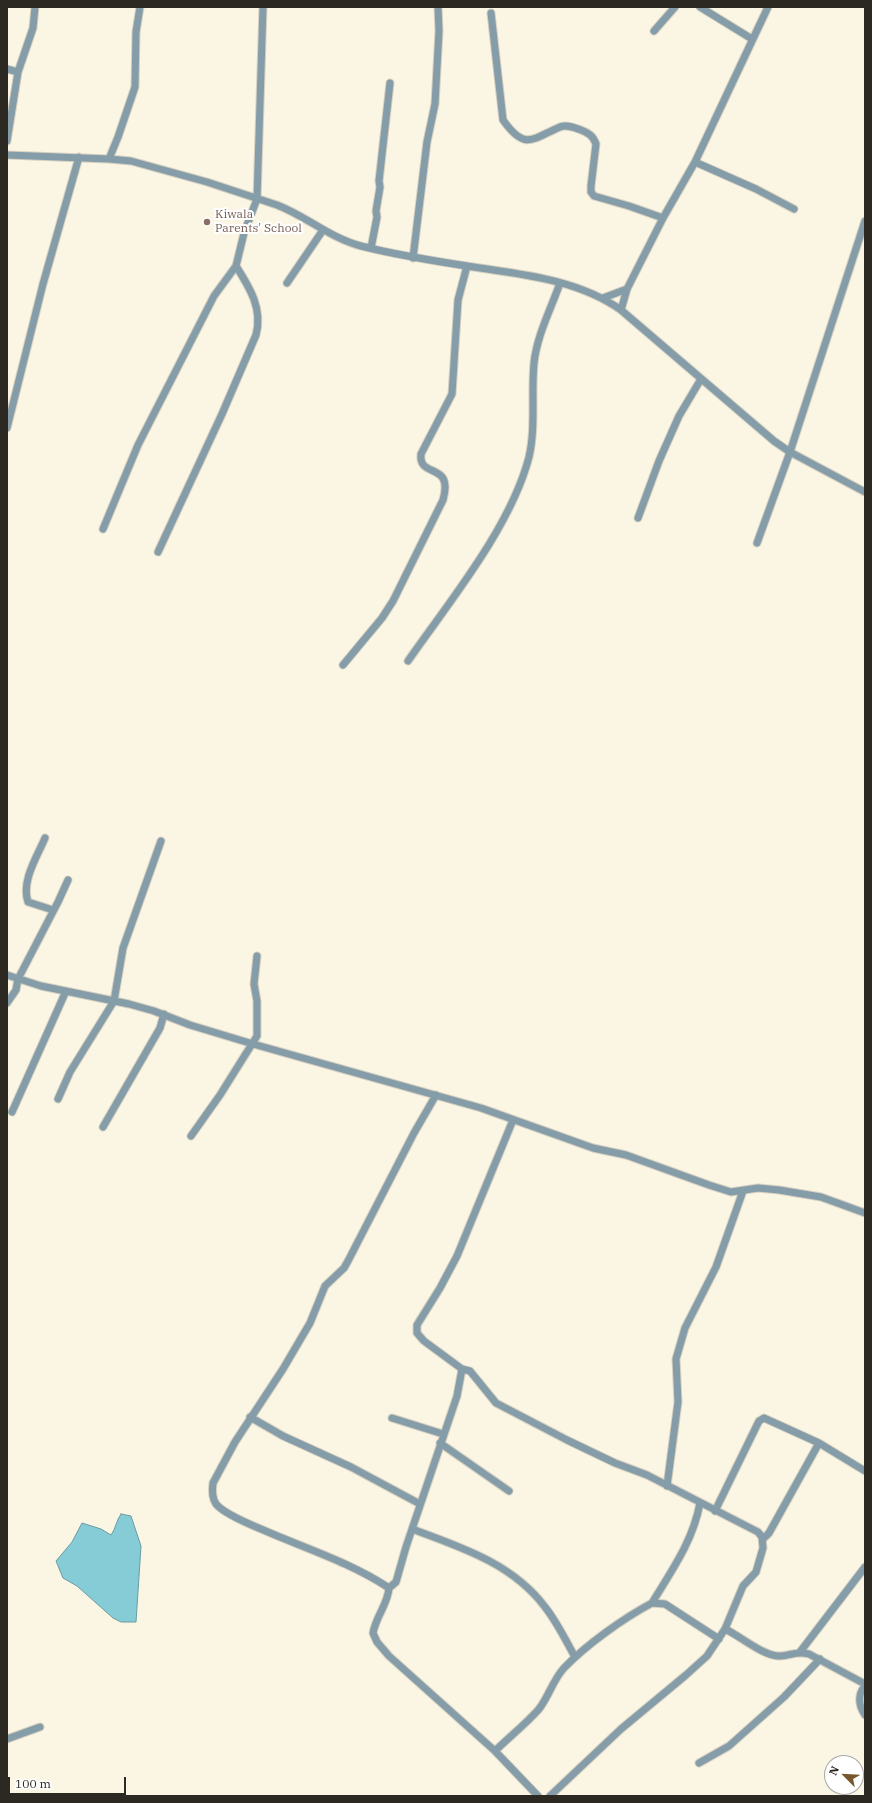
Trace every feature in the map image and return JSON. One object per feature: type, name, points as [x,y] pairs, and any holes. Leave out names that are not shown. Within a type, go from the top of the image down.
[{"type":"street","points":[[7,141],[18,72],[32,28],[35,7]]},
{"type":"street","points":[[109,159],[135,86],[136,32],[140,7]]},
{"type":"street","points":[[103,529],[138,445],[214,296],[236,266],[244,233],[257,199],[263,7]]},
{"type":"street","points":[[413,258],[427,142],[435,104],[439,31],[438,7]]},
{"type":"street","points":[[654,31],[675,7]]},
{"type":"street","points":[[700,7],[752,39]]},
{"type":"street","points":[[620,310],[627,289],[663,218],[695,162],[768,7]]},
{"type":"street","points":[[491,13],[503,120],[512,132],[521,139],[533,139],[542,136],[560,126],[588,132],[594,138],[596,144],[591,186],[591,192],[594,196],[663,218]]},
{"type":"street","points":[[7,69],[18,72]]},
{"type":"street","points":[[370,248],[377,217],[376,211],[380,187],[379,181],[390,83]]},
{"type":"street","points":[[7,155],[109,159],[153,166],[293,211],[336,237],[370,248],[413,258],[537,276],[602,298],[620,310],[774,441],[790,452],[865,492]]},
{"type":"street","points":[[7,428],[43,284],[79,157]]},
{"type":"street","points":[[695,162],[756,189],[794,210]]},
{"type":"street","points":[[757,543],[790,452],[865,221]]},
{"type":"street","points":[[288,283],[323,230]]},
{"type":"street","points":[[158,552],[219,421],[256,336],[259,323],[256,306],[246,281],[236,266]]},
{"type":"street","points":[[343,665],[382,618],[393,601],[443,500],[445,492],[445,479],[442,475],[425,467],[420,459],[421,454],[452,394],[458,300],[466,266]]},
{"type":"street","points":[[408,661],[478,560],[509,508],[521,481],[530,448],[534,363],[540,337],[560,283]]},
{"type":"street","points":[[602,298],[627,289]]},
{"type":"street","points":[[638,518],[659,461],[679,416],[701,379]]},
{"type":"street","points":[[45,838],[31,870],[25,893],[28,902],[53,910]]},
{"type":"street","points":[[58,1099],[70,1072],[114,1001],[123,948],[161,841]]},
{"type":"street","points":[[7,1003],[16,990],[18,978],[68,880]]},
{"type":"street","points":[[191,1136],[220,1095],[257,1036],[257,1001],[254,984],[257,956]]},
{"type":"street","points":[[7,975],[41,986],[129,1004],[164,1014],[190,1025],[253,1044],[481,1108],[593,1148],[626,1155],[730,1192],[758,1188],[779,1190],[821,1198],[865,1213]]},
{"type":"street","points":[[12,1112],[66,991]]},
{"type":"street","points":[[103,1127],[160,1028],[164,1014]]},
{"type":"street","points":[[389,1588],[355,1568],[247,1523],[217,1504],[213,1496],[213,1483],[250,1417],[283,1369],[310,1324],[325,1286],[344,1268],[414,1133],[436,1095]]},
{"type":"street","points":[[513,1120],[457,1256],[440,1288],[417,1325],[417,1333],[424,1341],[462,1369],[470,1372],[496,1403],[615,1463],[647,1475],[700,1504],[758,1532],[762,1537],[763,1548],[756,1572],[743,1586],[725,1629],[701,1663],[621,1729],[550,1796]]},
{"type":"street","points":[[667,1486],[678,1402],[676,1359],[686,1328],[716,1267],[743,1191]]},
{"type":"street","points":[[462,1369],[457,1396],[440,1443],[396,1582],[389,1588],[389,1597],[380,1611],[373,1633],[377,1642],[389,1656],[494,1751],[538,1796]]},
{"type":"street","points":[[250,1417],[283,1436],[351,1467],[420,1504]]},
{"type":"street","points":[[392,1418],[443,1434]]},
{"type":"street","points":[[715,1511],[759,1421],[764,1418],[819,1443],[865,1471]]},
{"type":"street","points":[[440,1443],[509,1491]]},
{"type":"street","points":[[762,1537],[764,1538],[769,1533],[819,1443]]},
{"type":"street","points":[[494,1751],[540,1708],[554,1681],[575,1657],[594,1642],[652,1603],[684,1552],[697,1519],[700,1504]]},
{"type":"street","points":[[412,1529],[478,1554],[508,1572],[528,1588],[545,1607],[575,1657]]},
{"type":"street","points":[[800,1652],[865,1567]]},
{"type":"street","points":[[652,1603],[665,1604],[719,1639]]},
{"type":"street","points":[[725,1629],[770,1654],[786,1656],[800,1652],[820,1659],[865,1685],[860,1695],[860,1703],[865,1715]]},
{"type":"street","points":[[699,1763],[729,1746],[784,1698],[820,1659]]},
{"type":"street","points":[[7,1739],[40,1727]]},
{"type":"water","points":[[121,1514],[131,1516],[141,1546],[136,1622],[121,1622],[113,1618],[77,1586],[63,1578],[56,1561],[72,1542],[82,1523],[101,1529],[111,1535]]},
{"type":"place","name":"Kiwala Parents' School","points":[[207,222]]}]
